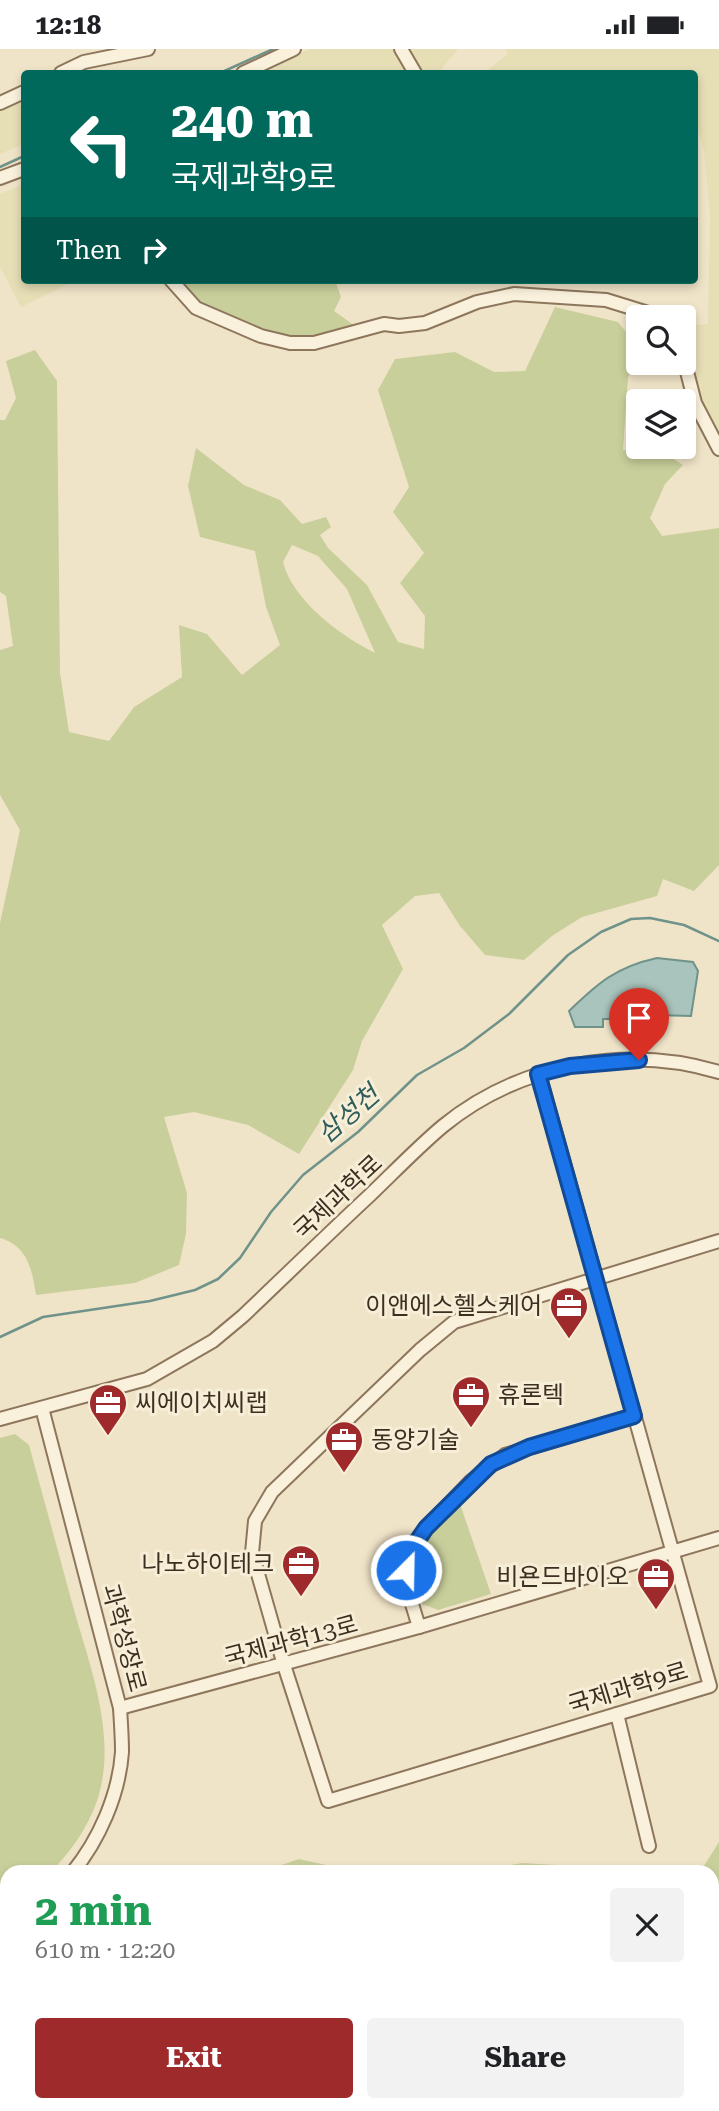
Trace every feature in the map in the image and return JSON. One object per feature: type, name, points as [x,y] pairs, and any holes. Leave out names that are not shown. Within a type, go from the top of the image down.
[{"type":"street","points":[[67,70],[84,62],[148,49]]},
{"type":"street","points":[[249,70],[294,49]]},
{"type":"street","points":[[401,49],[413,70]]},
{"type":"street","points":[[0,103],[21,93]]},
{"type":"street","points":[[0,178],[21,170]]},
{"type":"street","points":[[174,284],[197,308],[261,336],[290,343],[314,343],[384,324],[399,326],[425,323],[477,302],[514,294],[606,300],[626,306]]},
{"type":"street","points":[[688,375],[695,403],[719,449]]},
{"type":"street","name":"국제과학로","points":[[0,1419],[147,1379],[213,1341],[243,1316],[443,1126],[504,1087],[570,1066],[617,1060],[661,1060],[719,1072]]},
{"type":"street","name":"국제과학9로","points":[[284,1665],[328,1801],[710,1686],[538,1074]]},
{"type":"street","points":[[284,1665],[252,1553],[255,1521],[272,1492],[429,1342],[454,1322],[719,1241]]},
{"type":"street","name":"과학성장로","points":[[42,1408],[120,1708],[122,1753],[114,1793],[100,1828],[77,1865]]},
{"type":"street","points":[[419,1627],[408,1591],[406,1570],[411,1550],[426,1528],[471,1481],[505,1455],[634,1416]]},
{"type":"street","name":"국제과학13로","points":[[120,1708],[419,1627],[719,1538]]},
{"type":"street","points":[[617,1714],[649,1846]]},
{"type":"shaded area","points":[[309,49],[395,49],[407,70],[270,70]]},
{"type":"shaded area","points":[[407,49],[458,49],[440,70],[418,70]]},
{"type":"shaded area","points":[[505,49],[719,49],[719,439],[699,404],[692,375],[696,375],[696,325],[708,324],[710,216],[704,150],[698,131],[698,70],[488,70],[508,54]]},
{"type":"shaded area","points":[[21,99],[21,145],[0,154],[0,108]]},
{"type":"shaded area","points":[[21,185],[21,284],[68,284],[21,307],[0,267],[0,194]]},
{"type":"green space","points":[[183,284],[336,284],[341,297],[334,311],[355,326],[315,338],[286,338],[215,313],[191,297]]},
{"type":"green space","points":[[555,307],[618,322],[626,332],[626,375],[629,375],[623,450],[626,450],[626,459],[674,459],[683,465],[665,484],[650,518],[662,536],[719,528],[719,865],[694,891],[663,879],[657,896],[582,917],[552,936],[524,960],[485,955],[460,926],[439,893],[415,896],[382,925],[403,969],[362,1041],[353,1070],[299,1154],[248,1125],[194,1112],[164,1117],[187,1193],[186,1234],[179,1265],[135,1283],[36,1295],[33,1277],[23,1253],[0,1238],[0,923],[20,830],[0,795],[0,650],[13,646],[6,596],[0,592],[0,420],[5,420],[16,398],[6,361],[35,350],[57,381],[60,673],[69,732],[109,741],[134,707],[182,677],[179,625],[207,634],[242,675],[280,645],[266,607],[255,551],[200,537],[188,486],[196,448],[244,485],[280,500],[302,524],[326,517],[331,527],[320,535],[328,548],[367,585],[398,642],[424,649],[425,616],[400,583],[424,553],[393,512],[409,487],[378,390],[395,359],[455,352],[494,372],[525,371]],"holes":[[[292,545],[318,556],[347,589],[375,653],[320,616],[297,590],[283,562]]]},
{"type":"green space","points":[[15,1434],[29,1445],[99,1699],[103,1725],[103,1776],[97,1801],[78,1839],[57,1865],[0,1865],[0,1438]]},
{"type":"green space","points":[[460,1504],[491,1594],[438,1610],[422,1604],[417,1586],[417,1558],[428,1537]]},
{"type":"green space","points":[[719,1842],[719,1865],[704,1865]]},
{"type":"green space","points":[[299,1859],[326,1865],[281,1865]]},
{"type":"green space","points":[[522,1863],[556,1865],[511,1865]]},
{"type":"water","points":[[657,958],[693,962],[698,971],[691,1016],[653,1015],[603,1019],[603,1027],[575,1027],[569,1011],[589,992],[619,971]]},
{"type":"waterway","points":[[227,70],[273,49]]},
{"type":"waterway","points":[[0,167],[21,157]]},
{"type":"waterway","name":"삼성천","points":[[0,1337],[43,1317],[150,1301],[195,1290],[218,1279],[240,1258],[271,1212],[303,1175],[358,1132],[417,1075],[464,1048],[509,1014],[568,955],[601,932],[631,919],[650,918],[684,925],[719,941]]},
{"type":"place","name":"이앤에스헬스케어","points":[[569,1340]]},
{"type":"place","name":"휴론텍","points":[[471,1429]]},
{"type":"place","name":"씨에이치씨랩","points":[[108,1437]]},
{"type":"place","name":"동양기술","points":[[344,1474]]},
{"type":"place","name":"나노하이테크","points":[[301,1598]]},
{"type":"place","name":"비욘드바이오","points":[[656,1611]]},
{"type":"route","points":[[406,1570],[411,1550],[426,1528],[491,1464],[505,1455],[634,1416],[538,1074],[570,1066],[639,1060]]}]
